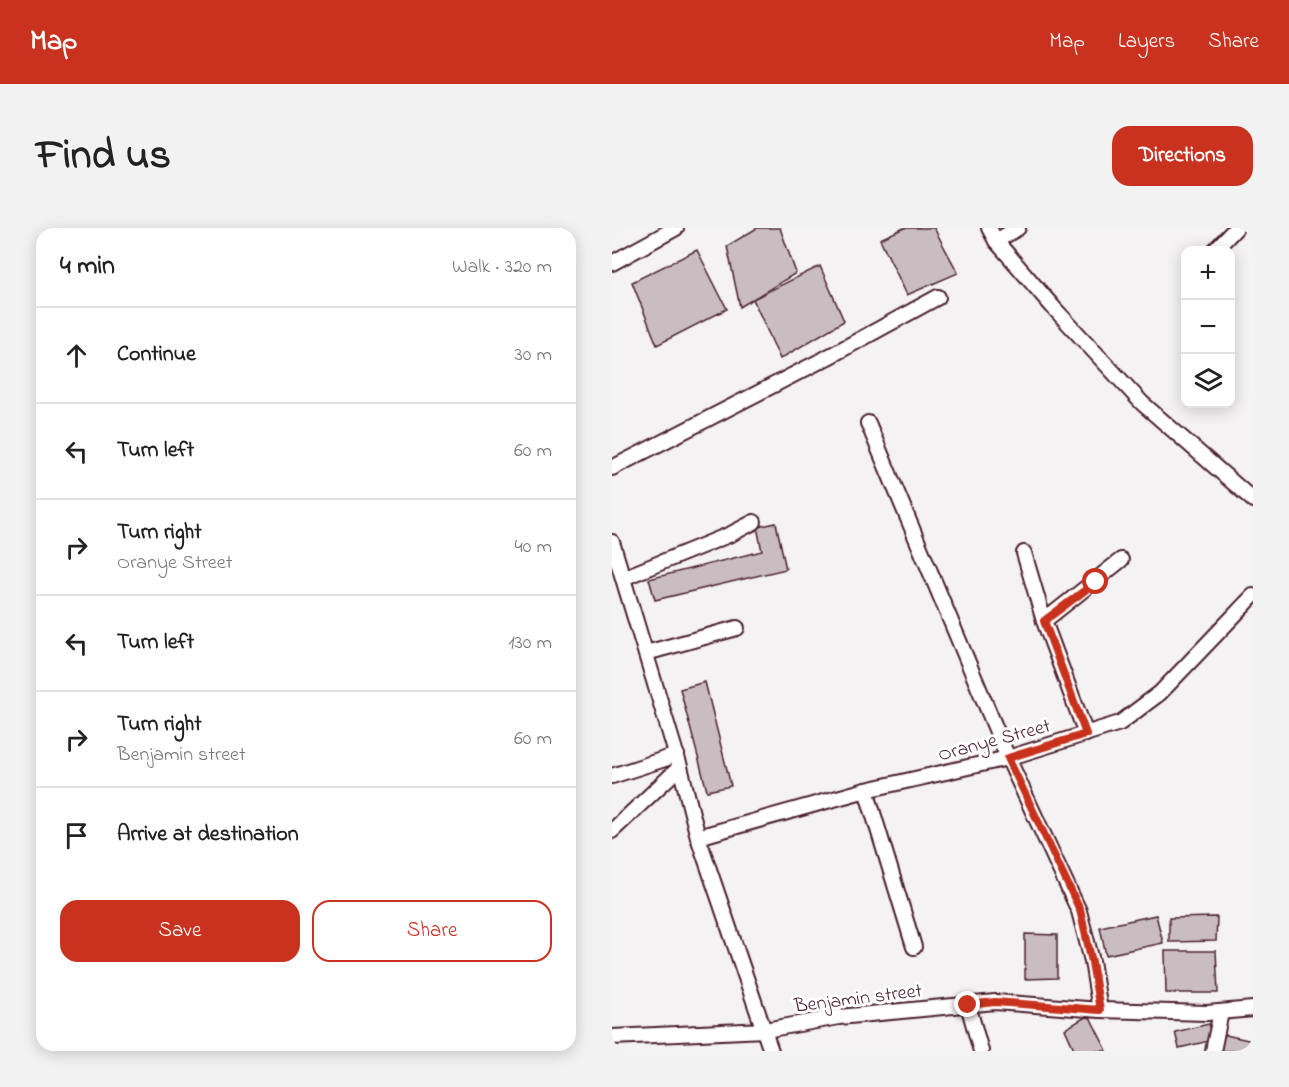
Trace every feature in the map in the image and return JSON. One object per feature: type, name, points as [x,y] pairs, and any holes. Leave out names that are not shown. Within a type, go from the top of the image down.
[{"type":"street","points":[[613,261],[676,228]]},
{"type":"street","points":[[989,228],[996,241],[1060,315],[1142,403],[1253,500]]},
{"type":"street","points":[[996,241],[1018,228]]},
{"type":"street","points":[[1219,246],[1236,228]]},
{"type":"street","points":[[612,468],[818,363],[938,297]]},
{"type":"street","points":[[868,423],[1008,758],[1080,910],[1100,1010]]},
{"type":"street","points":[[623,578],[731,534],[754,522]]},
{"type":"street","points":[[612,542],[679,761],[698,837],[771,1051]]},
{"type":"street","points":[[1024,553],[1044,621],[1086,734]]},
{"type":"street","points":[[1044,621],[1121,560]]},
{"type":"street","name":"Oranye Street","points":[[698,837],[866,790],[1008,758],[1120,723],[1160,693],[1253,596]]},
{"type":"street","points":[[646,653],[737,628]]},
{"type":"street","points":[[612,776],[679,761]]},
{"type":"street","points":[[612,831],[679,761]]},
{"type":"street","points":[[866,790],[914,947]]},
{"type":"street","name":"Benjamin street","points":[[613,1038],[765,1029],[838,1017],[995,1002],[1100,1010],[1221,1012],[1253,1009]]},
{"type":"street","points":[[968,1005],[981,1051]]},
{"type":"street","points":[[1213,1051],[1221,1012]]},
{"type":"building","points":[[757,228],[780,228],[796,273],[740,307],[727,246]]},
{"type":"building","points":[[904,228],[934,228],[958,273],[907,295],[880,239]]},
{"type":"building","points":[[697,250],[727,309],[657,345],[632,282]]},
{"type":"building","points":[[820,266],[844,321],[780,359],[753,299]]},
{"type":"building","points":[[776,523],[786,569],[655,600],[649,579],[762,551],[757,527]]},
{"type":"building","points":[[705,682],[731,786],[707,791],[680,689]]},
{"type":"building","points":[[1156,915],[1163,943],[1106,955],[1100,927]]},
{"type":"building","points":[[1217,917],[1216,941],[1169,942],[1169,918]]},
{"type":"building","points":[[1025,934],[1057,935],[1057,978],[1025,979]]},
{"type":"building","points":[[1165,951],[1216,951],[1218,993],[1166,993]]},
{"type":"building","points":[[1089,1015],[1107,1051],[1075,1051],[1065,1029]]},
{"type":"building","points":[[1213,1023],[1209,1041],[1179,1048],[1175,1032]]},
{"type":"building","points":[[1221,1034],[1253,1041],[1253,1051],[1217,1051]]},
{"type":"route","points":[[968,1005],[995,1002],[1100,1010],[1080,910],[1008,758],[1086,734],[1044,621],[1096,582]]}]
